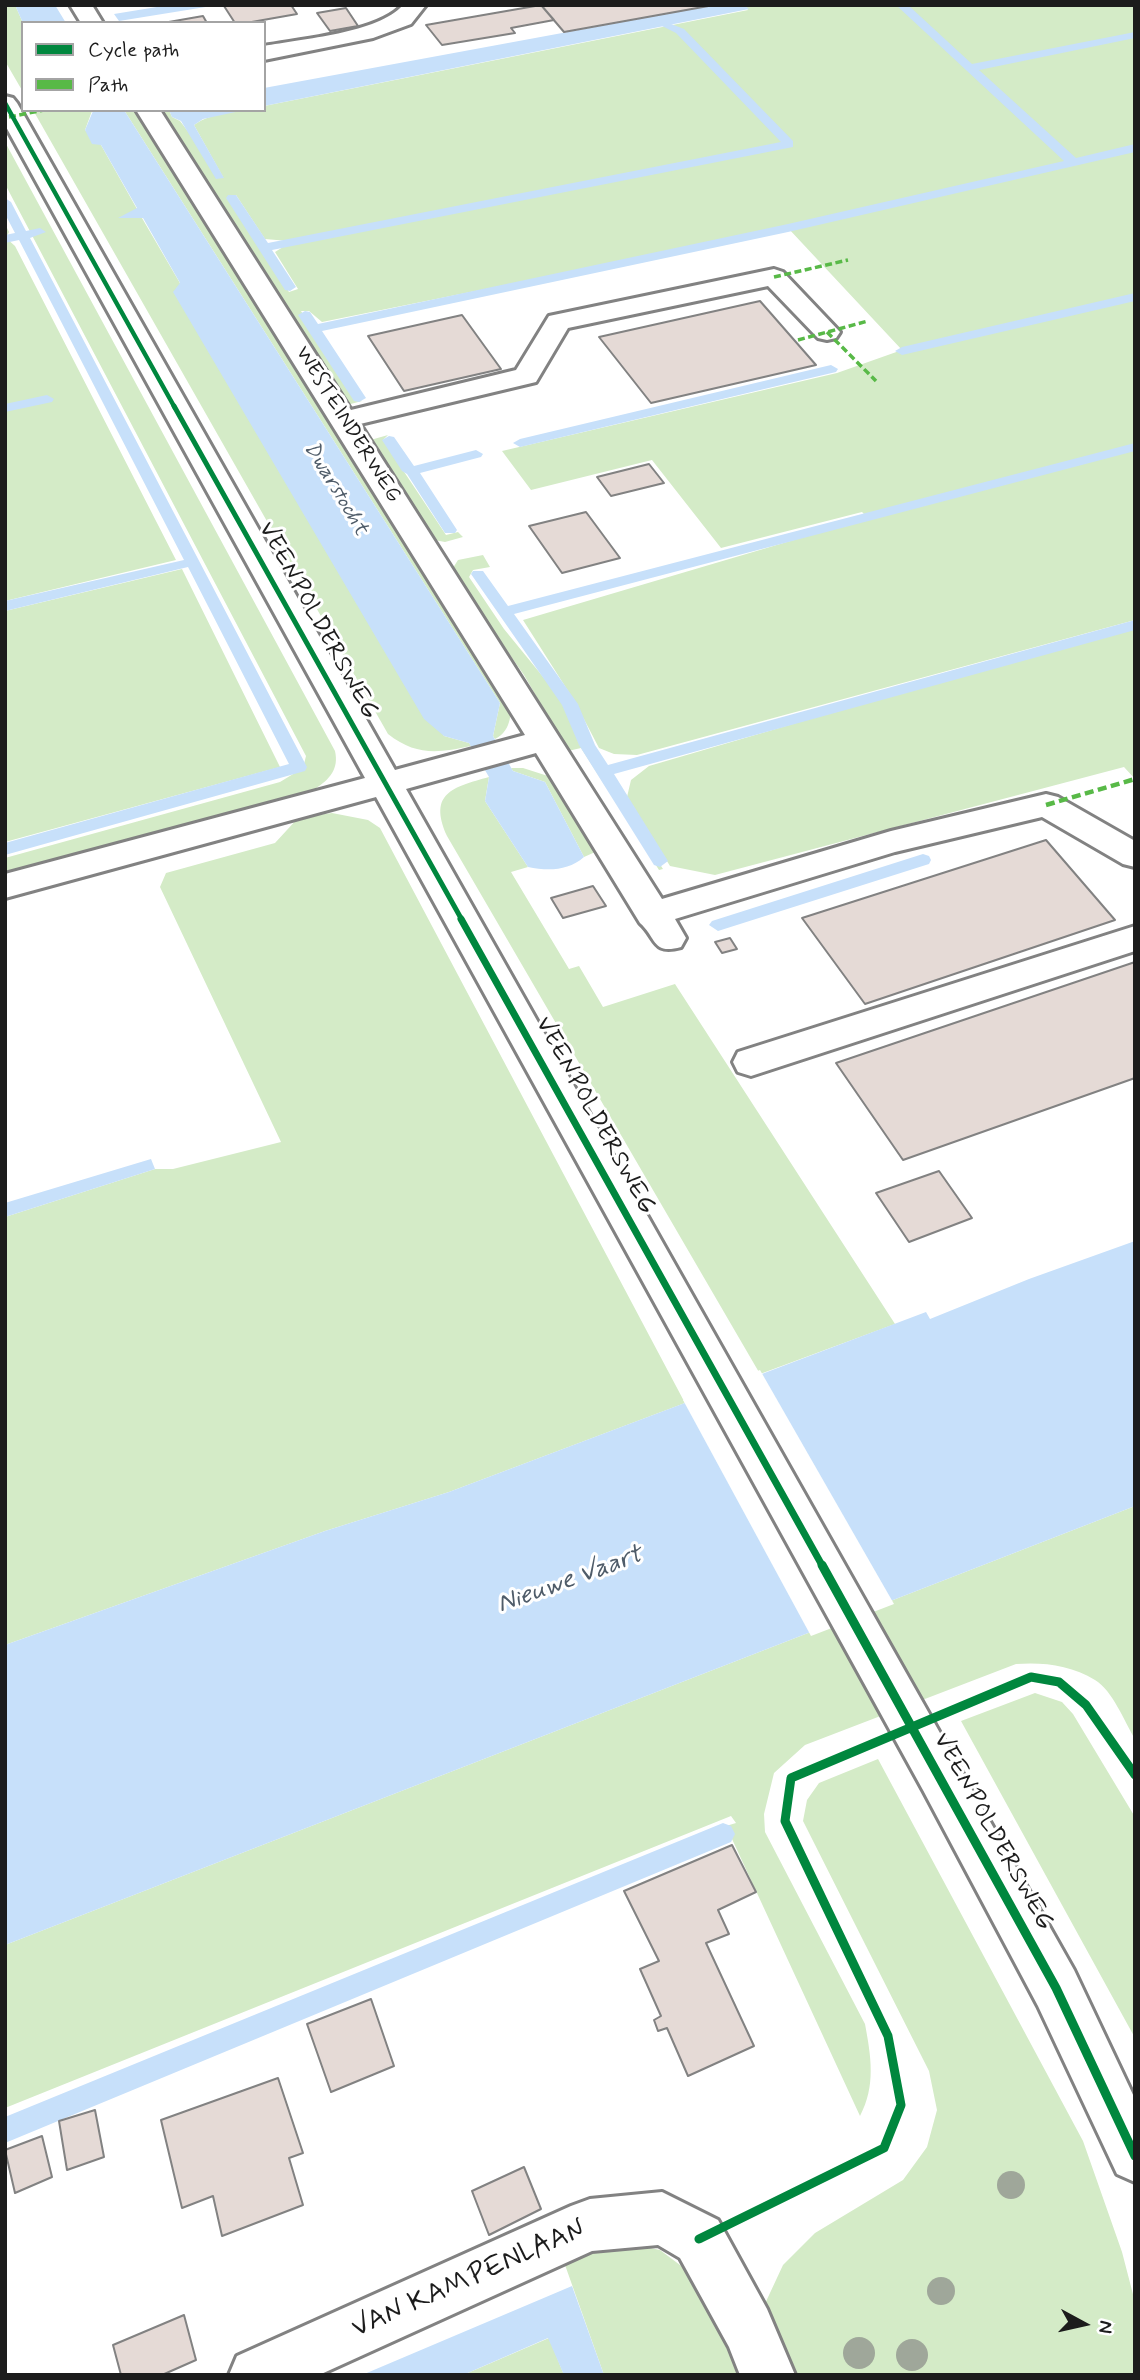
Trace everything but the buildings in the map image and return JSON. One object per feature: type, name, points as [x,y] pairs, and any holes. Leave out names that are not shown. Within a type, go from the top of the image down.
[{"type":"street","points":[[81,5],[91,21]]},
{"type":"street","points":[[266,53],[365,33],[402,19],[415,5]]},
{"type":"street","name":"VEENPOLDERSWEG","points":[[5,103],[939,1774],[1056,1989],[1135,2156]]},
{"type":"street","name":"WESTEINDERWEG","points":[[149,112],[661,926],[891,842],[1046,805],[1135,856]]},
{"type":"street","points":[[344,420],[526,376],[558,322],[774,277],[827,332]]},
{"type":"street","points":[[5,886],[545,740]]},
{"type":"street","points":[[751,1062],[1135,938]]},
{"type":"street","name":"VAN KAMPENLAAN","points":[[256,2375],[590,2225],[662,2218],[699,2239],[748,2328],[768,2375]]},
{"type":"green space","points":[[5,5],[15,5],[22,21],[21,89],[5,61]]},
{"type":"green space","points":[[744,5],[1135,5],[1135,620],[637,755],[614,754],[599,748],[575,702],[523,620],[868,518],[862,512],[721,548],[652,460],[531,490],[502,451],[837,373],[902,350],[788,228],[322,322],[309,311],[301,311],[352,396],[362,401],[343,406],[157,112],[170,112],[172,117],[180,121],[223,177],[194,125],[209,117],[232,112],[266,112],[266,106],[748,10]],"holes":[[[661,170],[283,247],[275,252],[298,289],[289,292],[227,197],[236,195],[265,239],[288,241]]]},
{"type":"green space","points":[[34,112],[92,112],[85,130],[101,145],[137,209],[122,217],[142,218],[444,736],[469,743],[471,746],[428,751],[408,746],[388,734]]},
{"type":"green space","points":[[125,112],[139,112],[511,693],[508,725],[495,739],[493,736],[500,703]]},
{"type":"green space","points":[[5,142],[335,751],[336,763],[332,773],[315,789],[5,873],[5,858],[280,782],[303,768],[306,756],[5,184]]},
{"type":"green space","points":[[5,224],[9,232],[6,238],[15,246],[176,560],[5,601]]},
{"type":"green space","points":[[388,435],[383,440],[446,535],[458,532],[463,537],[445,542],[429,539],[367,441]]},
{"type":"green space","points":[[483,555],[490,567],[473,570],[469,577],[504,629],[566,705],[584,746],[663,869],[659,870],[581,748],[568,751],[524,675],[451,571],[458,560]]},
{"type":"green space","points":[[182,569],[280,767],[5,842],[5,611]]},
{"type":"green space","points":[[1135,624],[1135,779],[1124,767],[715,875],[670,866],[627,797],[631,780],[649,766]]},
{"type":"green space","points":[[511,768],[523,768],[551,777],[602,849],[584,857],[545,782]]},
{"type":"green space","points":[[489,777],[485,801],[528,867],[511,872],[569,969],[579,966],[603,1007],[675,984],[895,1324],[760,1374],[447,836],[440,810],[442,801],[455,789]]},
{"type":"green space","points":[[332,813],[368,820],[380,828],[685,1403],[449,1492],[325,1531],[5,1645],[5,1217],[155,1169],[173,1169],[281,1142],[160,887],[166,873],[275,843],[298,818]]},
{"type":"green space","points":[[1135,1506],[1135,1739],[1113,1699],[1095,1680],[1057,1666],[1016,1664],[805,1745],[774,1773],[764,1814],[765,1832],[865,2024],[870,2082],[860,2116],[726,1826],[736,1823],[731,1816],[5,2108],[5,1945]]},
{"type":"green space","points":[[1035,1693],[1062,1702],[1073,1714],[1135,1817],[1135,2038],[961,1721]]},
{"type":"green space","points":[[878,1759],[1083,2141],[1122,2252],[1135,2302],[1135,2375],[795,2375],[763,2308],[783,2265],[815,2233],[903,2180],[927,2147],[937,2110],[929,2071],[803,1821],[807,1800],[819,1783]]},
{"type":"green space","points":[[603,2238],[660,2250],[700,2280],[743,2375],[604,2375],[559,2248]]},
{"type":"green space","points":[[549,2338],[564,2375],[463,2375]]},
{"type":"water","points":[[15,5],[55,5],[65,21],[22,21]]},
{"type":"water","points":[[169,5],[218,5],[119,21],[114,14]]},
{"type":"water","points":[[714,5],[744,5],[749,9],[266,106],[266,88]]},
{"type":"water","name":"Dwarstocht","points":[[93,112],[125,112],[500,703],[493,736],[513,771],[545,782],[584,857],[578,862],[558,869],[528,867],[485,801],[489,777],[469,743],[444,736],[424,719],[173,292],[180,283],[143,218],[118,218],[137,208],[101,145],[92,144],[85,130]]},
{"type":"water","points":[[170,112],[236,112],[203,119],[194,125],[224,178],[216,179],[181,121],[172,117]]},
{"type":"water","points":[[151,1159],[155,1169],[5,1217],[5,1203]]},
{"type":"water","name":"Nieuwe Vaart","points":[[1135,1241],[1135,1506],[5,1945],[5,1645],[325,1531],[449,1492],[926,1312],[930,1319],[1029,1279]]},
{"type":"water","points":[[572,2286],[604,2375],[564,2375],[548,2338],[463,2375],[362,2375]]},
{"type":"pier","points":[[760,1370],[894,1604],[811,1636],[683,1400]]},
{"type":"waterway","points":[[901,5],[970,68]]},
{"type":"waterway","points":[[265,248],[789,144],[680,31],[666,25]]},
{"type":"waterway","points":[[970,68],[1135,35]]},
{"type":"waterway","points":[[970,68],[1073,162]]},
{"type":"waterway","points":[[315,329],[788,228],[1135,148]]},
{"type":"waterway","points":[[232,198],[265,248]]},
{"type":"waterway","points":[[5,202],[22,236]]},
{"type":"waterway","points":[[22,236],[40,232]]},
{"type":"waterway","points":[[5,239],[22,236]]},
{"type":"waterway","points":[[5,849],[299,767],[22,236]]},
{"type":"waterway","points":[[265,248],[290,287]]},
{"type":"waterway","points":[[902,351],[1135,297]]},
{"type":"waterway","points":[[305,315],[359,398]]},
{"type":"waterway","points":[[520,443],[831,369]]},
{"type":"waterway","points":[[5,408],[47,399]]},
{"type":"waterway","points":[[389,440],[407,468],[412,471]]},
{"type":"waterway","points":[[505,612],[1135,447]]},
{"type":"waterway","points":[[412,471],[476,454]]},
{"type":"waterway","points":[[412,471],[450,530]]},
{"type":"waterway","points":[[5,606],[192,562]]},
{"type":"waterway","points":[[478,574],[505,612]]},
{"type":"waterway","points":[[505,612],[570,704],[587,745],[604,771]]},
{"type":"waterway","points":[[604,771],[1135,625]]},
{"type":"waterway","points":[[604,771],[660,861]]},
{"type":"waterway","points":[[718,925],[923,860]]},
{"type":"waterway","points":[[5,2130],[723,1834]]},
{"type":"marked path","points":[[9,117],[34,112]]},
{"type":"marked path","points":[[774,277],[848,260]]},
{"type":"marked path","points":[[798,340],[868,321]]},
{"type":"marked path","points":[[827,332],[876,381]]},
{"type":"marked path","points":[[1046,805],[1135,779]]},
{"type":"cycle path","points":[[5,103],[939,1774],[1056,1988],[1135,2156]]},
{"type":"cycle path","points":[[699,2239],[884,2148],[901,2105],[888,2036],[785,1821],[791,1778],[1031,1677],[1059,1682],[1086,1705],[1135,1775]]}]
